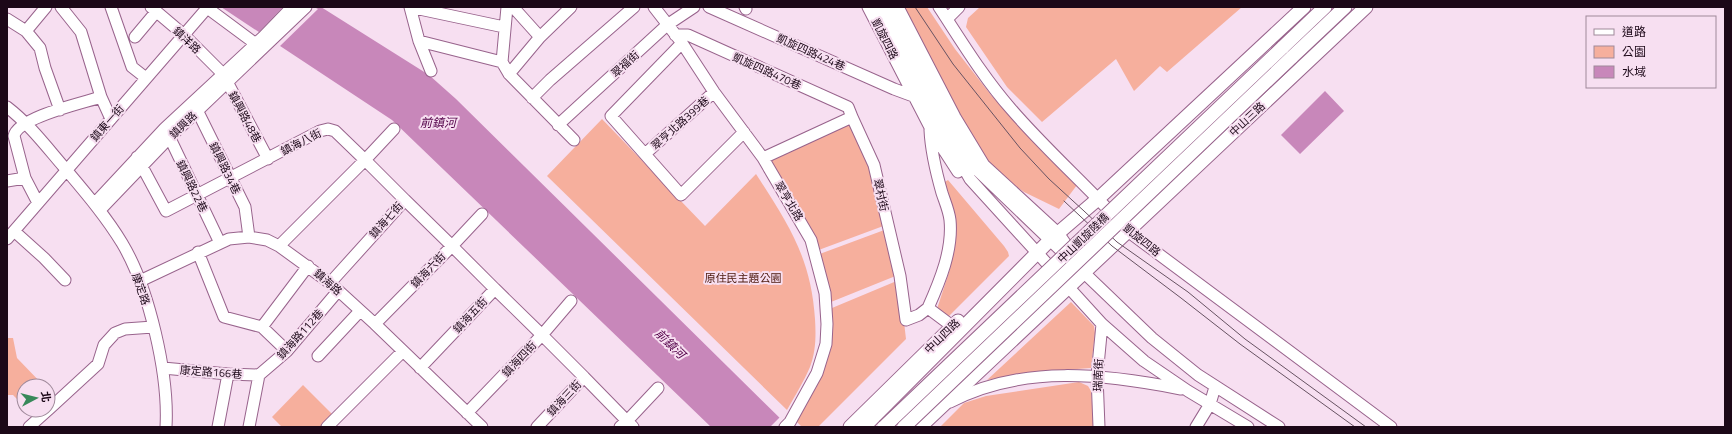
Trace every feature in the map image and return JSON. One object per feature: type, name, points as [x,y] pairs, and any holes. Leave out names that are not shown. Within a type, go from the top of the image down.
[{"type":"main road","points":[[1099,198],[1304,7]]},
{"type":"main road","name":"中山凱旋陸橋","points":[[884,427],[1325,7]]},
{"type":"main road","name":"中山凱旋陸橋","points":[[904,427],[1345,7]]},
{"type":"main road","name":"中山三路","points":[[1129,232],[1366,7]]},
{"type":"main road","name":"中山四路","points":[[850,427],[952,326],[1026,256],[1035,248],[1054,237],[1099,198]]},
{"type":"main road","points":[[920,427],[1106,250],[1129,232]]},
{"type":"main road","name":"中山四路","points":[[864,427],[1035,248]]},
{"type":"main road","points":[[929,427],[1065,298],[1068,286]]},
{"type":"street","points":[[26,31],[46,7]]},
{"type":"street","points":[[61,7],[81,32],[101,97],[111,119]]},
{"type":"street","points":[[111,7],[132,66],[146,78]]},
{"type":"street","points":[[207,7],[263,42]]},
{"type":"street","name":"鎮東一街","points":[[9,233],[27,216],[207,7]]},
{"type":"street","points":[[263,42],[292,7]]},
{"type":"street","points":[[263,42],[306,7]]},
{"type":"street","points":[[431,70],[419,41],[410,7],[504,28]]},
{"type":"street","points":[[507,7],[502,62],[509,74],[574,140]]},
{"type":"street","points":[[514,7],[540,37]]},
{"type":"street","points":[[509,74],[540,37],[571,7]]},
{"type":"street","points":[[532,98],[550,80],[634,7]]},
{"type":"street","name":"翠亨北路","points":[[654,7],[679,39],[714,92],[762,158],[811,240],[825,293],[827,324],[826,344],[817,373],[788,424]]},
{"type":"street","name":"翠福街","points":[[558,125],[668,25],[694,7]]},
{"type":"street","name":"凱旋四路424巷","points":[[709,7],[913,96]]},
{"type":"street","name":"凱旋四路","points":[[868,7],[930,128],[965,182],[1019,241],[1035,248]]},
{"type":"street","name":"凱旋四路","points":[[878,7],[920,91],[970,179],[1035,248],[1102,324],[1144,361],[1188,391],[1248,427]]},
{"type":"street","name":"凱旋四路","points":[[890,7],[929,84],[976,169],[1054,237]]},
{"type":"street","name":"凱旋四路","points":[[898,7],[955,117],[984,165],[1054,237],[1084,272],[1152,338],[1215,387],[1279,427]]},
{"type":"street","name":"凱旋四路","points":[[939,7],[990,83],[1011,110],[1058,160],[1099,198],[1129,232],[1391,427]]},
{"type":"street","points":[[947,19],[959,7]]},
{"type":"street","points":[[135,37],[153,9]]},
{"type":"street","name":"鎮洋路","points":[[153,9],[184,35],[225,79]]},
{"type":"street","points":[[7,19],[26,31],[40,48],[45,68],[60,110]]},
{"type":"street","name":"凱旋四路470巷","points":[[679,39],[688,35],[848,106],[852,117]]},
{"type":"street","points":[[679,39],[611,116],[681,195],[744,132]]},
{"type":"street","points":[[419,41],[502,62]]},
{"type":"street","name":"鎮興路","points":[[98,206],[167,133],[263,42]]},
{"type":"street","name":"鎮興路48巷","points":[[225,79],[268,159]]},
{"type":"street","name":"翠亨北路399巷","points":[[645,154],[714,92]]},
{"type":"street","points":[[38,203],[25,178],[14,136],[15,132],[27,123],[60,110],[101,97]]},
{"type":"street","name":"鎮興路34巷","points":[[195,106],[245,207],[250,237]]},
{"type":"street","name":"康定路","points":[[7,107],[27,123],[98,206],[123,244],[140,282],[163,368],[166,397],[166,427]]},
{"type":"street","points":[[762,158],[852,117]]},
{"type":"street","name":"翠村街","points":[[852,117],[874,165],[900,276],[906,320],[919,316],[928,308]]},
{"type":"street","points":[[930,128],[931,150],[950,219],[950,235],[941,278],[928,308],[952,326]]},
{"type":"street","name":"鎮海八街","points":[[140,161],[166,211],[320,131],[328,129],[335,130],[364,160]]},
{"type":"street","points":[[279,246],[394,129]]},
{"type":"street","name":"鎮興路22巷","points":[[167,133],[220,243]]},
{"type":"street","name":"鎮海七街","points":[[334,287],[405,200],[364,160]]},
{"type":"street","points":[[7,181],[25,178]]},
{"type":"street","name":"鎮海六街","points":[[375,324],[452,246],[405,200]]},
{"type":"street","points":[[452,246],[482,214]]},
{"type":"street","points":[[9,233],[44,258],[65,280]]},
{"type":"street","name":"鎮海路","points":[[140,282],[198,252],[230,239],[250,237],[267,240],[279,246],[308,266],[334,287],[375,324],[482,427]]},
{"type":"street","name":"鎮海五街","points":[[420,368],[495,289],[452,246]]},
{"type":"street","points":[[198,252],[224,317],[262,327],[287,351]]},
{"type":"street","points":[[262,327],[308,266]]},
{"type":"street","name":"鎮海路112巷","points":[[259,375],[287,351],[334,287]]},
{"type":"street","name":"鎮海四街","points":[[468,413],[542,335],[495,289]]},
{"type":"street","points":[[542,335],[571,301]]},
{"type":"street","points":[[318,356],[360,311]]},
{"type":"street","name":"瑞南街","points":[[1102,324],[1097,376],[1102,426]]},
{"type":"street","points":[[56,403],[98,364],[104,345],[115,333],[125,329],[153,327]]},
{"type":"street","name":"鎮海三街","points":[[537,427],[584,377],[542,335]]},
{"type":"street","points":[[327,427],[403,351]]},
{"type":"street","name":"康定路166巷","points":[[163,368],[228,374],[259,375]]},
{"type":"street","points":[[218,427],[228,374]]},
{"type":"street","points":[[249,427],[259,375]]},
{"type":"street","points":[[942,406],[960,396],[988,387],[1028,378],[1066,375],[1119,377],[1188,391]]},
{"type":"street","points":[[584,377],[627,425],[658,388]]},
{"type":"street","points":[[1196,427],[1210,404],[1215,387]]},
{"type":"street","points":[[29,427],[39,418]]},
{"type":"green space","points":[[901,7],[927,7],[955,49],[991,95],[1077,185],[1059,209],[1024,192],[997,173],[986,162],[958,116]]},
{"type":"green space","points":[[980,7],[1242,7],[1167,72],[1160,66],[1134,91],[1116,59],[1042,122],[1007,87],[966,27],[968,18]]},
{"type":"green space","name":"原住民主題公園","points":[[602,119],[705,226],[756,174],[768,192],[788,226],[803,259],[809,277],[813,297],[815,319],[815,343],[812,361],[805,378],[787,410],[547,176]]},
{"type":"green space","points":[[850,122],[872,166],[886,225],[816,251],[768,162]]},
{"type":"green space","points":[[948,180],[1004,246],[1009,256],[948,317],[937,309],[950,269],[954,246],[943,183]]},
{"type":"green space","points":[[887,229],[898,275],[831,302],[817,255]]},
{"type":"green space","points":[[899,280],[906,339],[818,427],[802,427],[795,420],[816,388],[831,349],[832,308]]},
{"type":"green space","points":[[1071,302],[1094,326],[1095,333],[1091,368],[1023,373],[987,380]]},
{"type":"green space","points":[[7,338],[13,338],[17,358],[36,378],[16,378],[16,398],[13,395],[7,395]]},
{"type":"green space","points":[[1079,382],[1088,386],[1091,391],[1094,427],[940,427],[964,403],[986,396]]},
{"type":"green space","points":[[303,385],[332,414],[320,427],[282,427],[272,417]]},
{"type":"water","name":"前鎮河","points":[[221,7],[321,7],[429,75],[456,99],[789,427],[711,427],[392,120]]},
{"type":"water","points":[[1325,91],[1344,111],[1300,154],[1281,135]]},
{"type":"pier","points":[[283,7],[314,7],[318,9],[279,47],[258,33]]},
{"type":"pier","points":[[781,416],[791,427],[770,427]]},
{"type":"tram line","points":[[915,7],[953,64],[1020,148],[1049,179],[1117,242],[1188,292],[1245,339],[1366,427]]},
{"type":"tram line","points":[[1064,201],[1112,246],[1240,344],[1355,427]]}]
